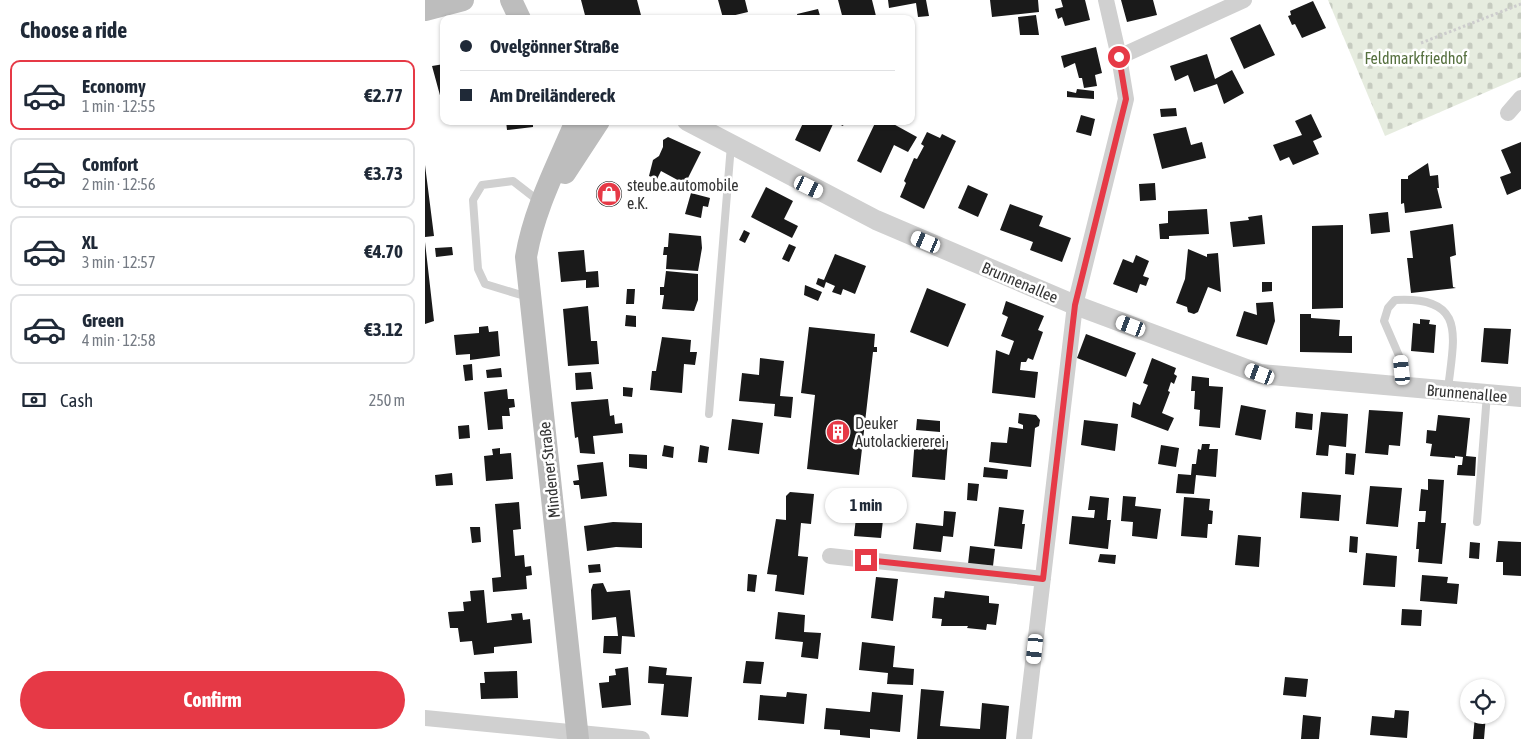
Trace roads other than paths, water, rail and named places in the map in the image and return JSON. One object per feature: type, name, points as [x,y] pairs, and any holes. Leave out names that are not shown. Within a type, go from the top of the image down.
[{"type":"main road","points":[[425,10],[463,0]]},
{"type":"main road","points":[[511,0],[518,15]]},
{"type":"main road","name":"Mindener Straße","points":[[573,125],[540,202],[530,230],[526,257],[578,736]]},
{"type":"main road","name":"Mindener Straße","points":[[540,202],[569,169],[596,125]]},
{"type":"street","points":[[1024,739],[1075,305],[1126,99],[1106,0]]},
{"type":"street","points":[[1119,57],[1243,0]]},
{"type":"street","points":[[1508,113],[1521,98]]},
{"type":"street","name":"Brunnenallee","points":[[694,125],[876,220],[1075,305],[1260,374],[1521,397]]},
{"type":"street","points":[[830,556],[1043,579]]},
{"type":"street","points":[[425,718],[578,736],[643,739]]},
{"type":"lane","points":[[709,414],[731,145]]},
{"type":"lane","points":[[530,297],[485,284],[477,269],[473,200],[483,186],[513,181],[540,202]]},
{"type":"lane","points":[[1401,387],[1400,358],[1384,321],[1388,308],[1395,300],[1404,299],[1432,302],[1445,309],[1454,336],[1448,391]]},
{"type":"lane","points":[[1477,522],[1487,394]]},
{"type":"place","name":"steube.automobile e.K.","points":[[609,194]]},
{"type":"place","name":"Deuker Autolackiererei","points":[[838,432]]},
{"type":"park label","name":"Feldmarkfriedhof","points":[[1416,58]]}]
